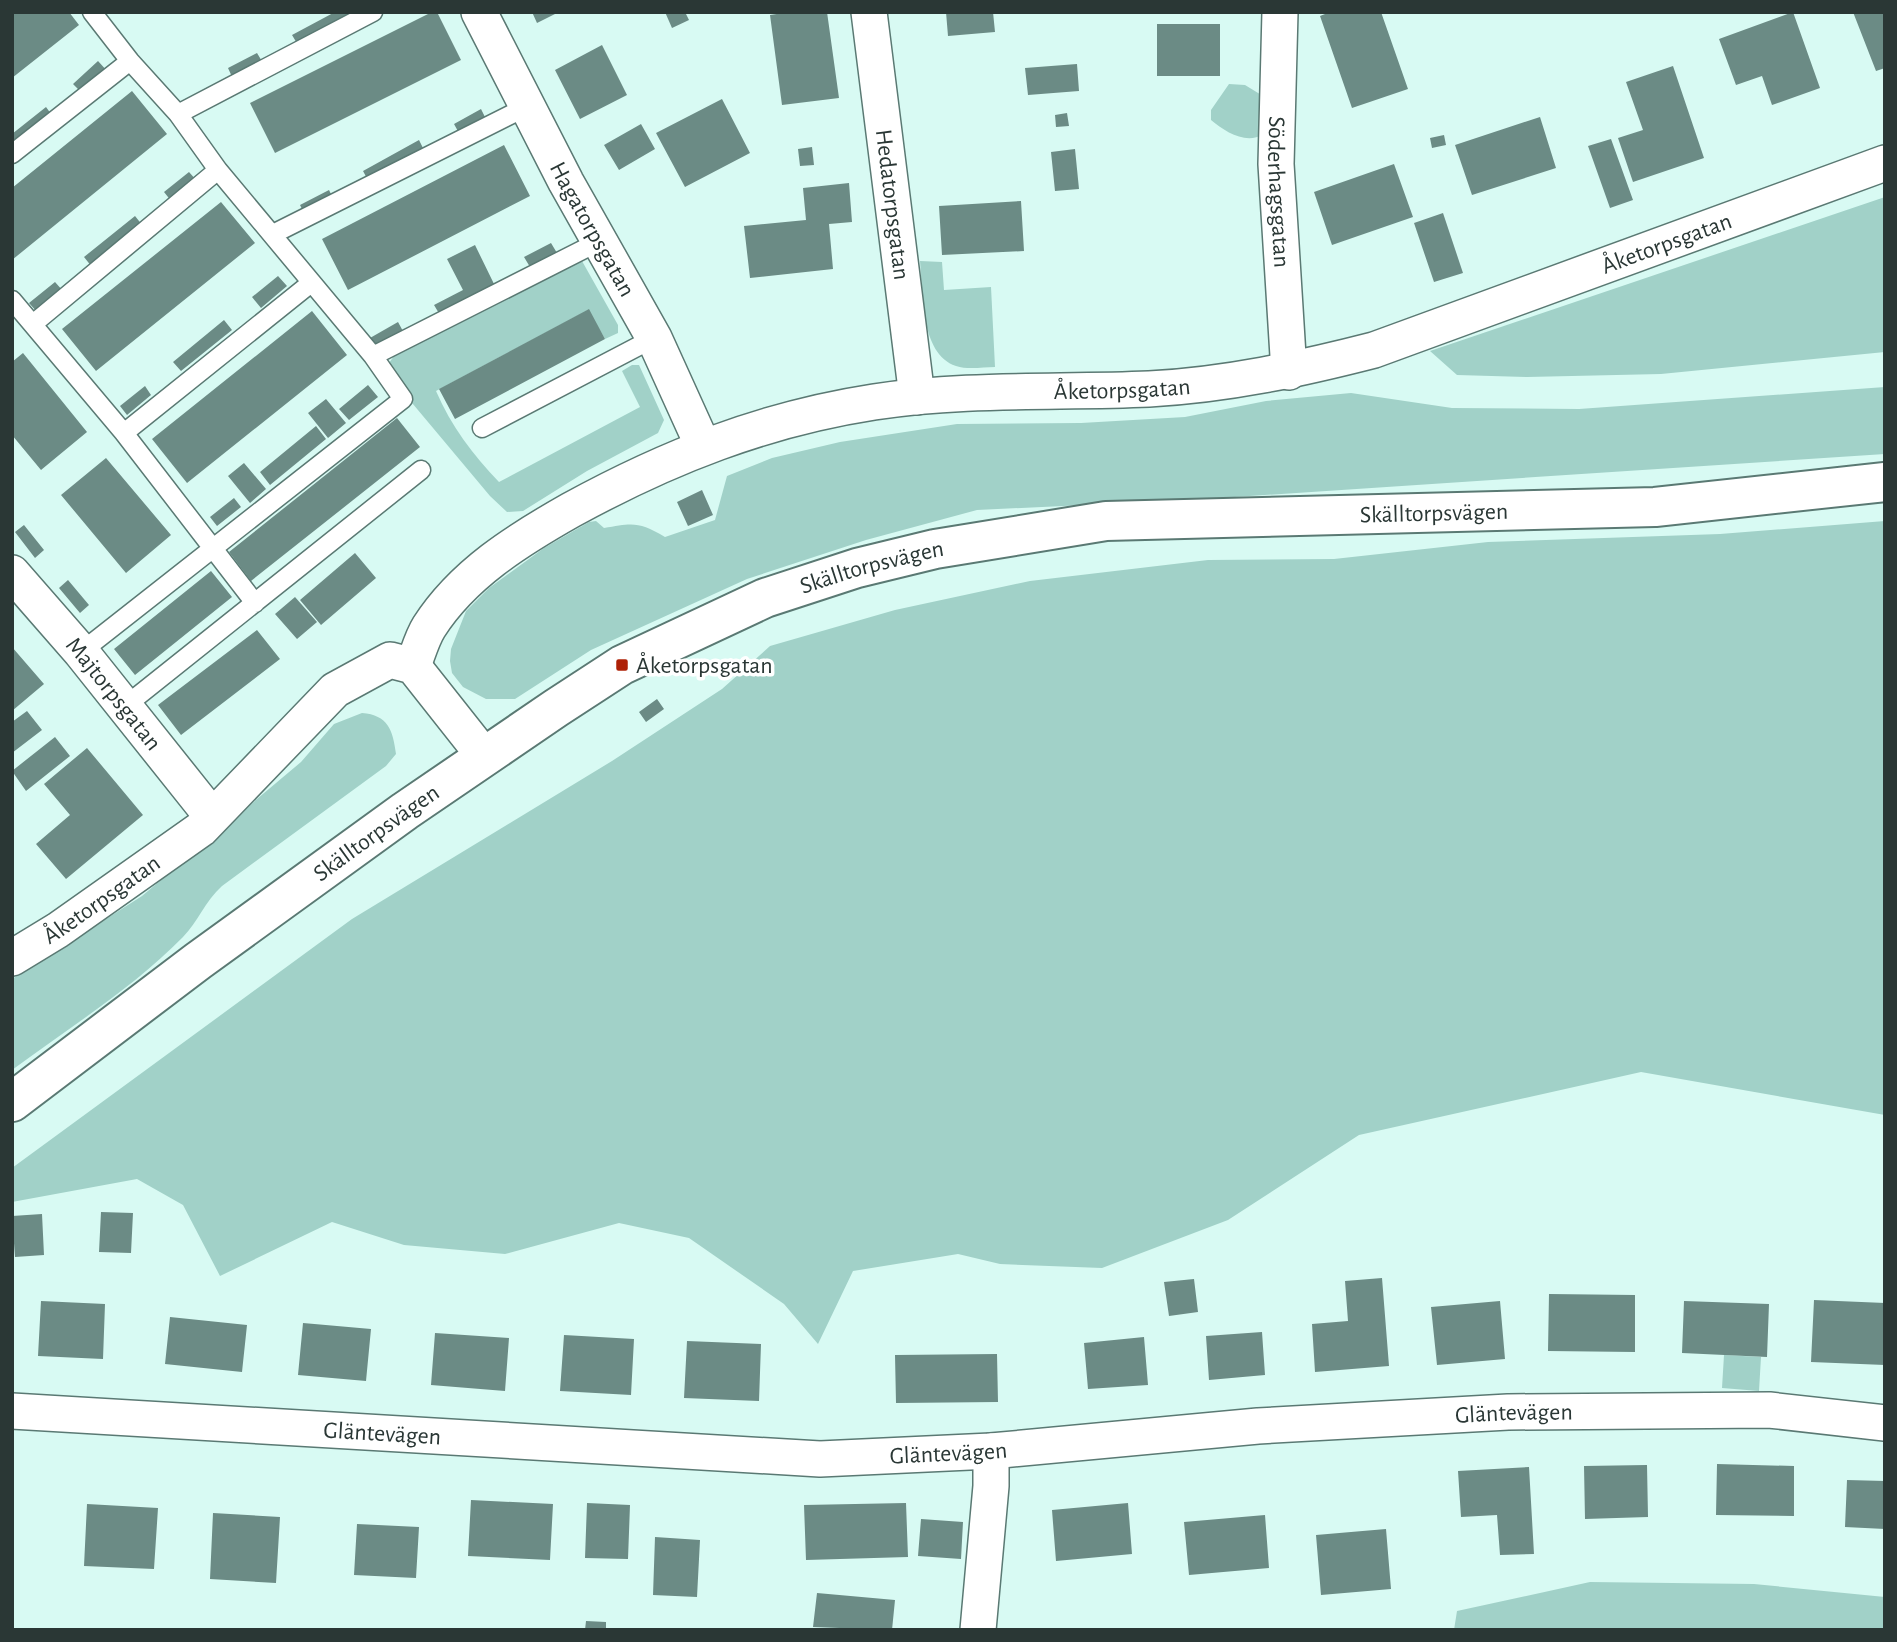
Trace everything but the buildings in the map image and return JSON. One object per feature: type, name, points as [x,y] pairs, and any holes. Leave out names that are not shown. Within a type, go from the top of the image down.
[{"type":"street","name":"Hagatorpsgatan","points":[[479,12],[526,107],[654,338],[703,446]]},
{"type":"street","name":"Hedatorpsgatan","points":[[869,12],[917,397]]},
{"type":"street","name":"Söderhagsgatan","points":[[1280,12],[1276,164],[1289,372]]},
{"type":"street","name":"Åketorpsgatan","points":[[12,958],[58,930],[201,829],[335,690],[390,660],[413,666],[428,629],[448,601],[512,543],[598,495],[703,446],[778,422],[873,402],[917,397],[1153,388],[1289,372],[1374,350],[1885,163]]},
{"type":"street","name":"Skälltorpsvägen","points":[[12,1102],[198,961],[485,757],[622,665],[714,619],[765,598],[844,572],[934,548],[1106,521],[1655,508],[1885,482]]},
{"type":"street","name":"Majtorpsgatan","points":[[12,573],[82,652],[211,816]]},
{"type":"street","points":[[413,666],[485,757]]},
{"type":"street","name":"Gläntevägen","points":[[12,1411],[820,1459],[990,1451],[1258,1426],[1508,1412],[1769,1410],[1885,1423]]},
{"type":"street","points":[[978,1630],[991,1486],[990,1451]]},
{"type":"lane","points":[[82,652],[402,399],[373,356],[218,170],[178,114],[130,61],[92,12]]},
{"type":"lane","points":[[178,114],[373,12]]},
{"type":"lane","points":[[12,154],[130,61]]},
{"type":"lane","points":[[274,234],[526,107]]},
{"type":"lane","points":[[33,324],[218,170]]},
{"type":"lane","points":[[373,356],[600,241]]},
{"type":"lane","points":[[124,433],[311,283]]},
{"type":"lane","points":[[12,300],[124,433],[255,603]]},
{"type":"lane","points":[[482,428],[654,338]]},
{"type":"lane","points":[[124,707],[421,470]]},
{"type":"green space","points":[[1229,84],[1245,85],[1263,96],[1263,134],[1243,138],[1229,133],[1211,120],[1211,110]]},
{"type":"green space","points":[[1885,197],[1885,352],[1661,374],[1527,377],[1457,375],[1430,351]]},
{"type":"green space","points":[[582,261],[618,325],[618,333],[605,339],[588,310],[436,391],[442,404],[463,440],[499,482],[640,407],[622,371],[632,365],[639,365],[664,420],[658,433],[587,471],[523,511],[507,512],[490,496],[397,385],[389,363],[394,356],[570,264]]},
{"type":"green space","points":[[920,261],[942,262],[944,290],[991,287],[995,367],[956,366],[944,359],[936,349],[923,305]]},
{"type":"green space","points":[[1885,387],[1885,454],[1189,500],[977,510],[866,540],[747,579],[591,650],[515,699],[486,699],[463,687],[452,673],[451,649],[466,611],[489,588],[544,548],[589,522],[596,521],[604,528],[629,524],[642,526],[665,537],[715,520],[727,476],[772,458],[840,442],[957,424],[1081,423],[1185,417],[1266,401],[1351,393],[1452,408],[1579,409]]},
{"type":"green space","points":[[1885,521],[1885,1115],[1641,1072],[1359,1135],[1228,1220],[1102,1268],[1000,1264],[958,1254],[853,1271],[818,1344],[784,1304],[689,1238],[619,1223],[505,1254],[404,1245],[332,1222],[220,1276],[183,1205],[137,1179],[12,1202],[12,1168],[352,919],[612,761],[722,689],[770,646],[895,610],[1030,581],[1208,560],[1334,559],[1488,542],[1720,534]]},
{"type":"green space","points":[[362,713],[378,717],[391,731],[396,754],[386,766],[222,886],[188,931],[164,956],[12,1070],[12,979],[142,896],[301,762],[334,724]]},
{"type":"green space","points":[[1724,1355],[1761,1357],[1759,1391],[1722,1388]]},
{"type":"green space","points":[[1590,1582],[1754,1584],[1885,1597],[1885,1630],[1454,1630],[1457,1611]]},
{"type":"place","name":"Åketorpsgatan","points":[[622,665]]}]
